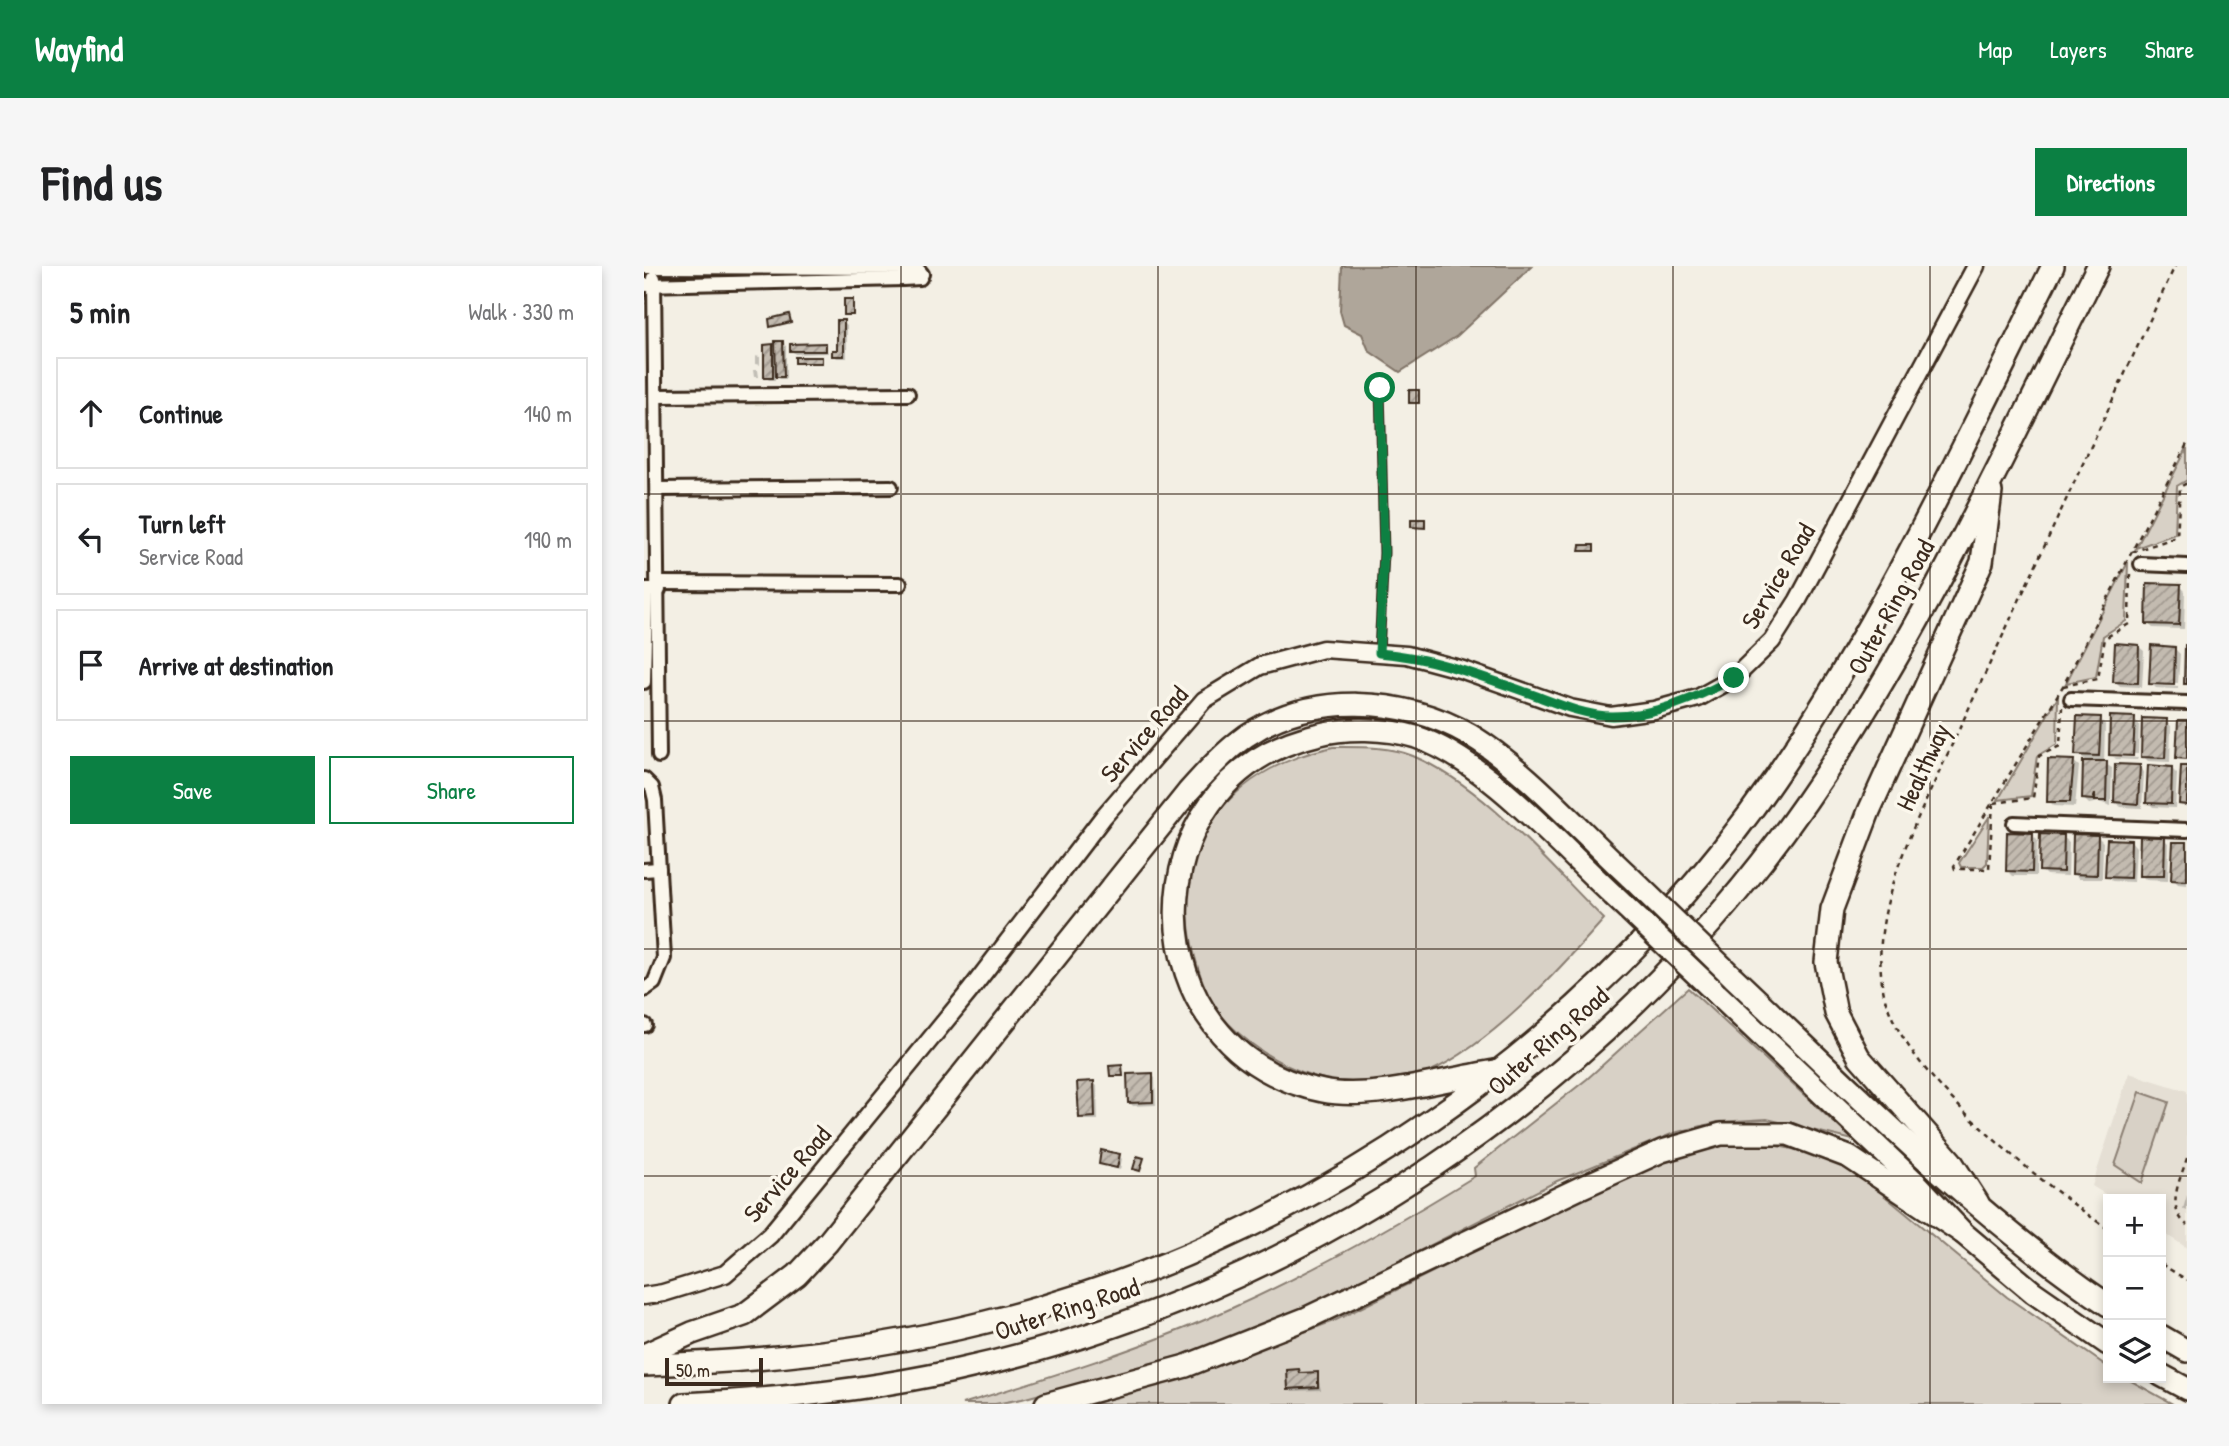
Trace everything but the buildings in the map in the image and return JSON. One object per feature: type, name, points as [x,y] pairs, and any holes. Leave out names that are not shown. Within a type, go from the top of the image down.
[{"type":"highway","name":"Outer Ring Road","points":[[644,1365],[760,1359],[872,1345],[984,1323],[1092,1291],[1193,1252],[1295,1203],[1405,1138],[1499,1070],[1573,1007],[1636,945],[1707,867],[1771,782],[1835,683],[1892,583],[2053,266]]},
{"type":"highway","name":"Outer Ring Road","points":[[684,1404],[803,1395],[893,1383],[994,1361],[1104,1329],[1208,1289],[1302,1244],[1383,1199],[1468,1143],[1559,1072],[1628,1011],[1702,933],[1772,849],[1870,704],[1928,602],[2098,266]]},
{"type":"highway","points":[[1978,1203],[1951,1161],[1858,1057],[1836,1013],[1826,962],[1832,909],[1869,811],[1982,562],[1993,475]]},
{"type":"highway","points":[[644,1355],[692,1333],[744,1315],[797,1275],[828,1242],[1188,792],[1216,761],[1247,735],[1277,721],[1331,706],[1377,705],[1423,713],[1470,735],[1519,774],[1941,1172],[2032,1249],[2103,1301]]},
{"type":"highway","points":[[1499,1070],[1378,1093],[1324,1092],[1278,1078],[1237,1049],[1206,1019],[1185,972],[1174,915],[1182,861],[1200,817],[1232,780],[1261,756],[1295,740],[1334,730],[1375,730],[1416,737],[1457,757],[1503,793],[1613,895],[1918,1185],[1963,1233]]},
{"type":"highway","points":[[1046,1404],[1186,1366],[1295,1323],[1615,1172],[1662,1152],[1721,1134],[1788,1133],[1849,1157],[1963,1233],[2033,1292],[2103,1341]]},
{"type":"highway","points":[[2166,1339],[2187,1351]]},
{"type":"highway","points":[[2166,1378],[2187,1388]]},
{"type":"main road","name":"Service Road","points":[[644,1296],[725,1274],[769,1235],[960,1003],[1104,817],[1204,700],[1260,666],[1323,649],[1407,655],[1463,670],[1570,708],[1611,716],[1654,710],[1698,698],[1734,678],[1772,640],[1798,600],[1976,266]]},
{"type":"street","points":[[644,682],[658,489],[656,396],[649,285],[649,267],[909,267],[921,271],[921,277],[792,284],[649,285]]},
{"type":"street","points":[[792,267],[792,284]]},
{"type":"street","points":[[656,396],[908,394]]},
{"type":"street","points":[[658,489],[891,487]]},
{"type":"street","points":[[2141,564],[2187,566]]},
{"type":"street","points":[[644,575],[653,585],[659,756]]},
{"type":"street","points":[[653,585],[900,584]]},
{"type":"street","points":[[2071,699],[2187,704]]},
{"type":"street","points":[[644,779],[652,787],[655,800],[664,958],[654,983],[644,990]]},
{"type":"street","points":[[2014,823],[2187,830]]},
{"type":"street","points":[[644,870],[659,869]]},
{"type":"lane","points":[[1379,653],[1384,552],[1380,388]]},
{"type":"path","name":"Healthway","points":[[2103,1225],[1994,1137],[1905,1044],[1888,1008],[1883,989],[1882,943],[1889,894],[1910,837],[2175,266]]},
{"type":"path","points":[[1993,803],[1989,869],[1955,869],[1954,866],[2063,686],[2187,444]]},
{"type":"path","points":[[2131,552],[2177,537],[2180,487],[2187,483]]},
{"type":"path","points":[[2063,686],[2098,680],[2105,638],[2129,624],[2131,552]]},
{"type":"path","points":[[1993,803],[2033,798],[2039,756],[2060,746],[2063,686]]},
{"type":"path","points":[[2187,1158],[2174,1201],[2175,1213],[2187,1225]]},
{"type":"path","points":[[2166,1267],[2187,1280]]},
{"type":"shaded area","points":[[1342,266],[1532,266],[1457,336],[1400,372],[1369,351],[1362,334],[1344,325],[1340,311]]},
{"type":"shaded area","points":[[2187,448],[2187,480],[2177,486],[2175,534],[2136,548]]},
{"type":"shaded area","points":[[2128,562],[2126,621],[2103,636],[2096,677],[2066,683]]},
{"type":"shaded area","points":[[2058,697],[2057,744],[2037,756],[2031,796],[1998,800]]},
{"type":"shaded area","points":[[1333,747],[1394,750],[1440,770],[1466,787],[1515,828],[1604,919],[1545,983],[1500,1025],[1453,1059],[1429,1072],[1401,1081],[1373,1085],[1315,1077],[1262,1052],[1239,1034],[1214,1006],[1202,981],[1192,945],[1188,907],[1191,872],[1201,841],[1217,814],[1239,791],[1266,772],[1297,757]]},
{"type":"shaded area","points":[[1989,817],[1987,863],[1983,867],[1961,867],[1959,863]]},
{"type":"shaded area","points":[[1688,988],[1853,1140],[1767,1119],[1718,1122],[1674,1133],[1557,1181],[1311,1306],[1201,1350],[1022,1399],[995,1404],[962,1404],[1166,1336],[1294,1278],[1386,1229],[1475,1176],[1474,1168],[1587,1079]]},
{"type":"shaded area","points":[[2129,1073],[2187,1091],[2187,1248],[2166,1234],[2166,1194],[2105,1194],[2092,1186]]},
{"type":"shaded area","points":[[2140,1092],[2169,1102],[2142,1183],[2115,1165]]},
{"type":"shaded area","points":[[1767,1144],[1812,1153],[1857,1173],[2007,1297],[2103,1364],[2103,1383],[2135,1383],[2173,1404],[1089,1404],[1188,1376],[1336,1320],[1593,1192],[1674,1158],[1725,1145]]},
{"type":"route","points":[[1380,388],[1384,552],[1379,653],[1407,655],[1463,670],[1570,708],[1611,716],[1654,710],[1698,698],[1734,678]]}]
